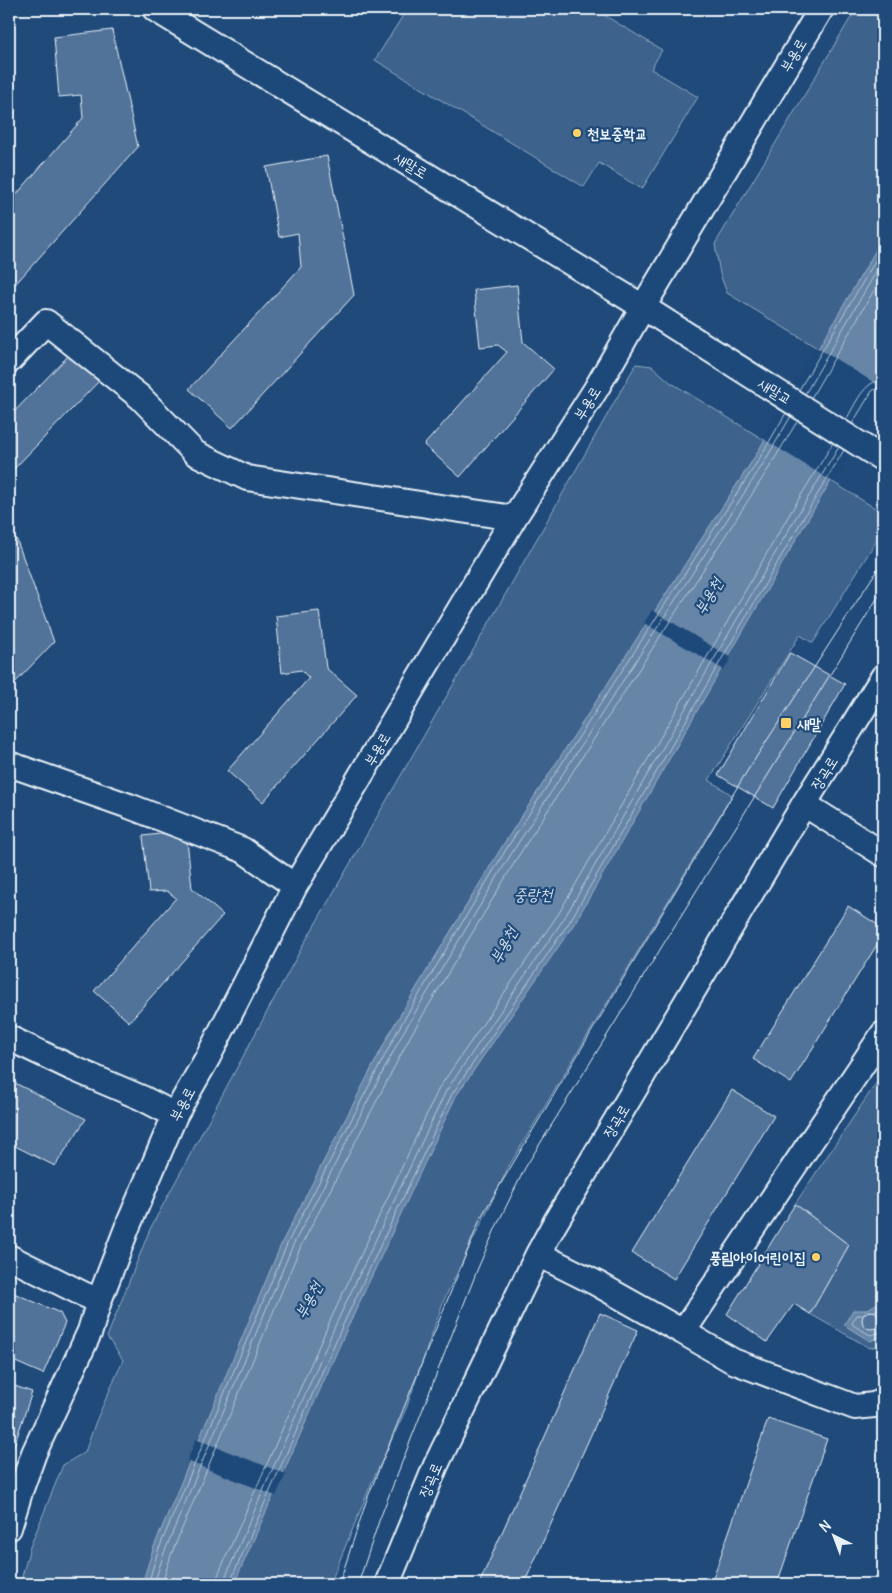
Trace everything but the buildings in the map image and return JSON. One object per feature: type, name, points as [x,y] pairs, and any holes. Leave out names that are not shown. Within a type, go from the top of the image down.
[{"type":"street","name":"새말로","points":[[155,9],[668,323]]},
{"type":"street","name":"부용로","points":[[9,1528],[20,1489],[34,1453],[90,1331],[99,1300],[127,1228],[175,1115],[208,1057],[295,886],[514,518],[596,389],[821,9]]},
{"type":"street","points":[[9,361],[46,322],[140,397],[195,453],[247,478],[514,518]]},
{"type":"street","name":"새말교","points":[[668,323],[883,459]]},
{"type":"street","name":"장곡로","points":[[387,1584],[436,1465],[538,1254],[804,804],[883,677]]},
{"type":"street","points":[[9,764],[129,806],[243,850],[295,886]]},
{"type":"street","points":[[804,804],[883,854]]},
{"type":"street","points":[[683,1332],[883,1034]]},
{"type":"street","points":[[9,1038],[142,1098],[175,1115]]},
{"type":"street","points":[[538,1254],[596,1283],[734,1362],[855,1407],[874,1405],[883,1401]]},
{"type":"street","points":[[9,1257],[99,1300]]},
{"type":"shaded area","name":"천보중학교","points":[[407,9],[594,9],[662,50],[651,69],[698,97],[642,189],[599,163],[584,187],[375,60]]},
{"type":"shaded area","points":[[856,9],[883,9],[883,388],[727,293],[720,274],[715,244]]},
{"type":"shaded area","points":[[636,364],[652,366],[670,382],[883,513],[883,530],[813,643],[800,635],[709,780],[732,795],[509,1166],[443,1302],[406,1409],[372,1482],[330,1584],[20,1584],[30,1547],[63,1465],[85,1452],[96,1421],[123,1360],[107,1337],[150,1229],[302,947]]},
{"type":"shaded area","points":[[883,1073],[883,1344],[870,1348],[810,1314],[849,1245],[795,1204]]},
{"type":"water","name":"중랑천","points":[[883,238],[883,395],[805,524],[574,924],[456,1096],[346,1331],[234,1584],[142,1584],[153,1549],[283,1240],[394,1025],[503,845],[754,458]]},
{"type":"water","points":[[883,1300],[883,1336],[870,1341],[844,1325],[853,1310],[866,1310]]},
{"type":"pier","points":[[816,347],[883,388],[883,400],[833,482],[762,438]]},
{"type":"pier","points":[[652,610],[731,658],[724,670],[644,623]]},
{"type":"pier","points":[[196,1439],[286,1474],[276,1496],[187,1461]]},
{"type":"tram line","points":[[339,1584],[367,1499],[481,1217],[744,776],[883,561]]},
{"type":"tram line","points":[[358,1584],[379,1521],[478,1268],[525,1168],[883,589]]},
{"type":"place","name":"천보중학교","points":[[577,133]]},
{"type":"place","name":"새말","points":[[786,723]]},
{"type":"place","name":"풍림아이어린이집","points":[[816,1257]]},
{"type":"water label","name":"부용천","points":[[708,596]]},
{"type":"water label","name":"부용천","points":[[503,945]]},
{"type":"water label","name":"부용천","points":[[308,1300]]}]
